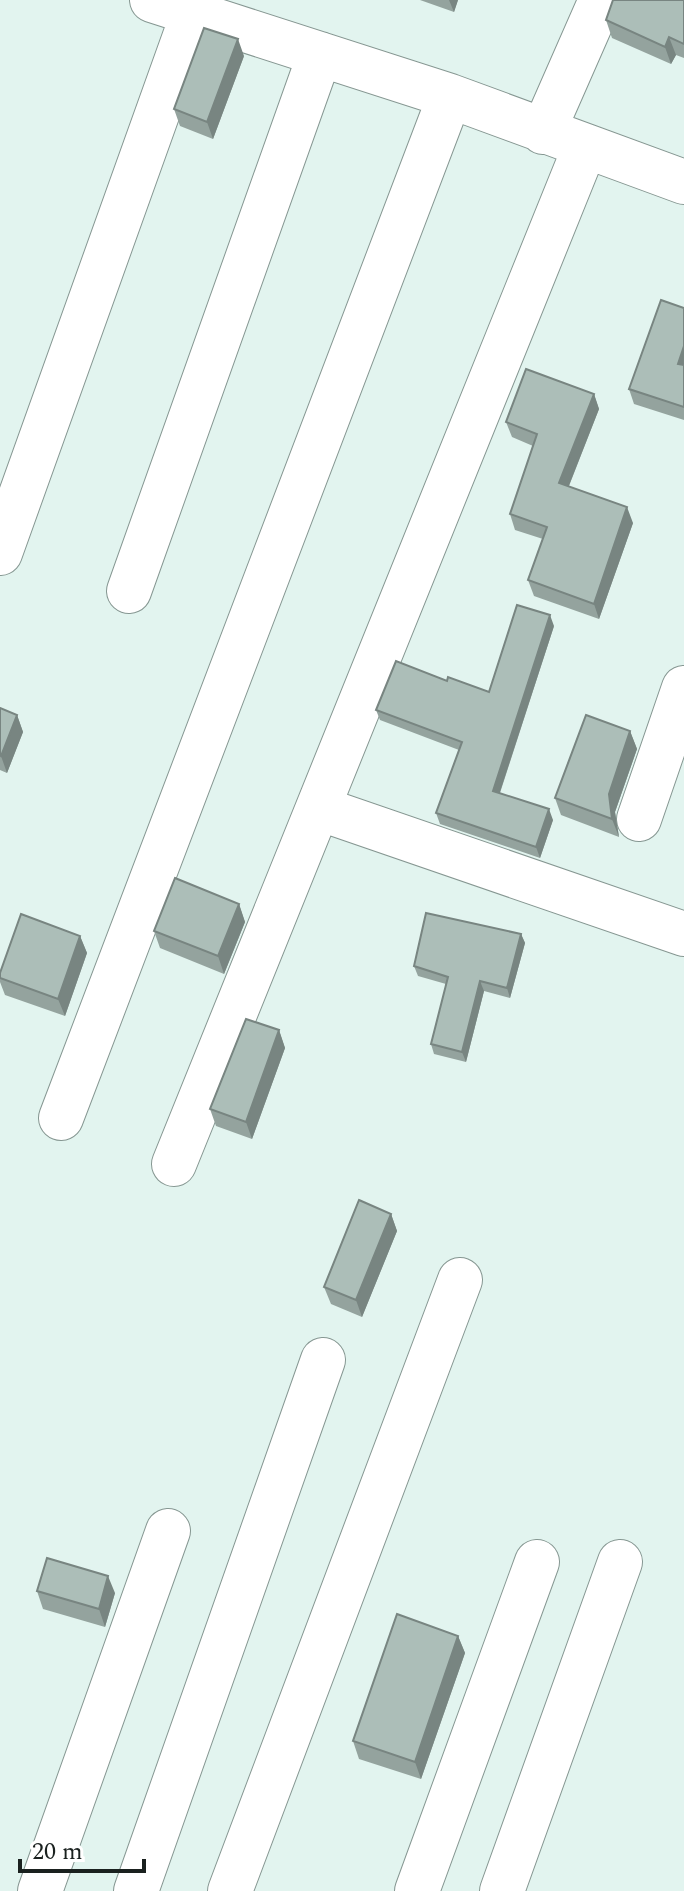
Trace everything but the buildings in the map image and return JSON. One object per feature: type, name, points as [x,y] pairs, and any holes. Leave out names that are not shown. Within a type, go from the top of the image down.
[{"type":"street","points":[[152,0],[450,96],[684,182]]},
{"type":"street","points":[[543,132],[601,0]]},
{"type":"street","points":[[0,553],[193,14]]},
{"type":"street","points":[[129,591],[320,54]]},
{"type":"street","points":[[61,1118],[450,96]]},
{"type":"street","points":[[174,1164],[321,809],[585,147]]},
{"type":"street","points":[[639,819],[680,714]]},
{"type":"street","points":[[321,809],[684,934]]},
{"type":"street","points":[[230,1891],[460,1280]]},
{"type":"street","points":[[136,1891],[323,1360]]},
{"type":"street","points":[[40,1891],[168,1531]]},
{"type":"street","points":[[417,1891],[537,1562]]},
{"type":"street","points":[[502,1891],[620,1562]]}]
